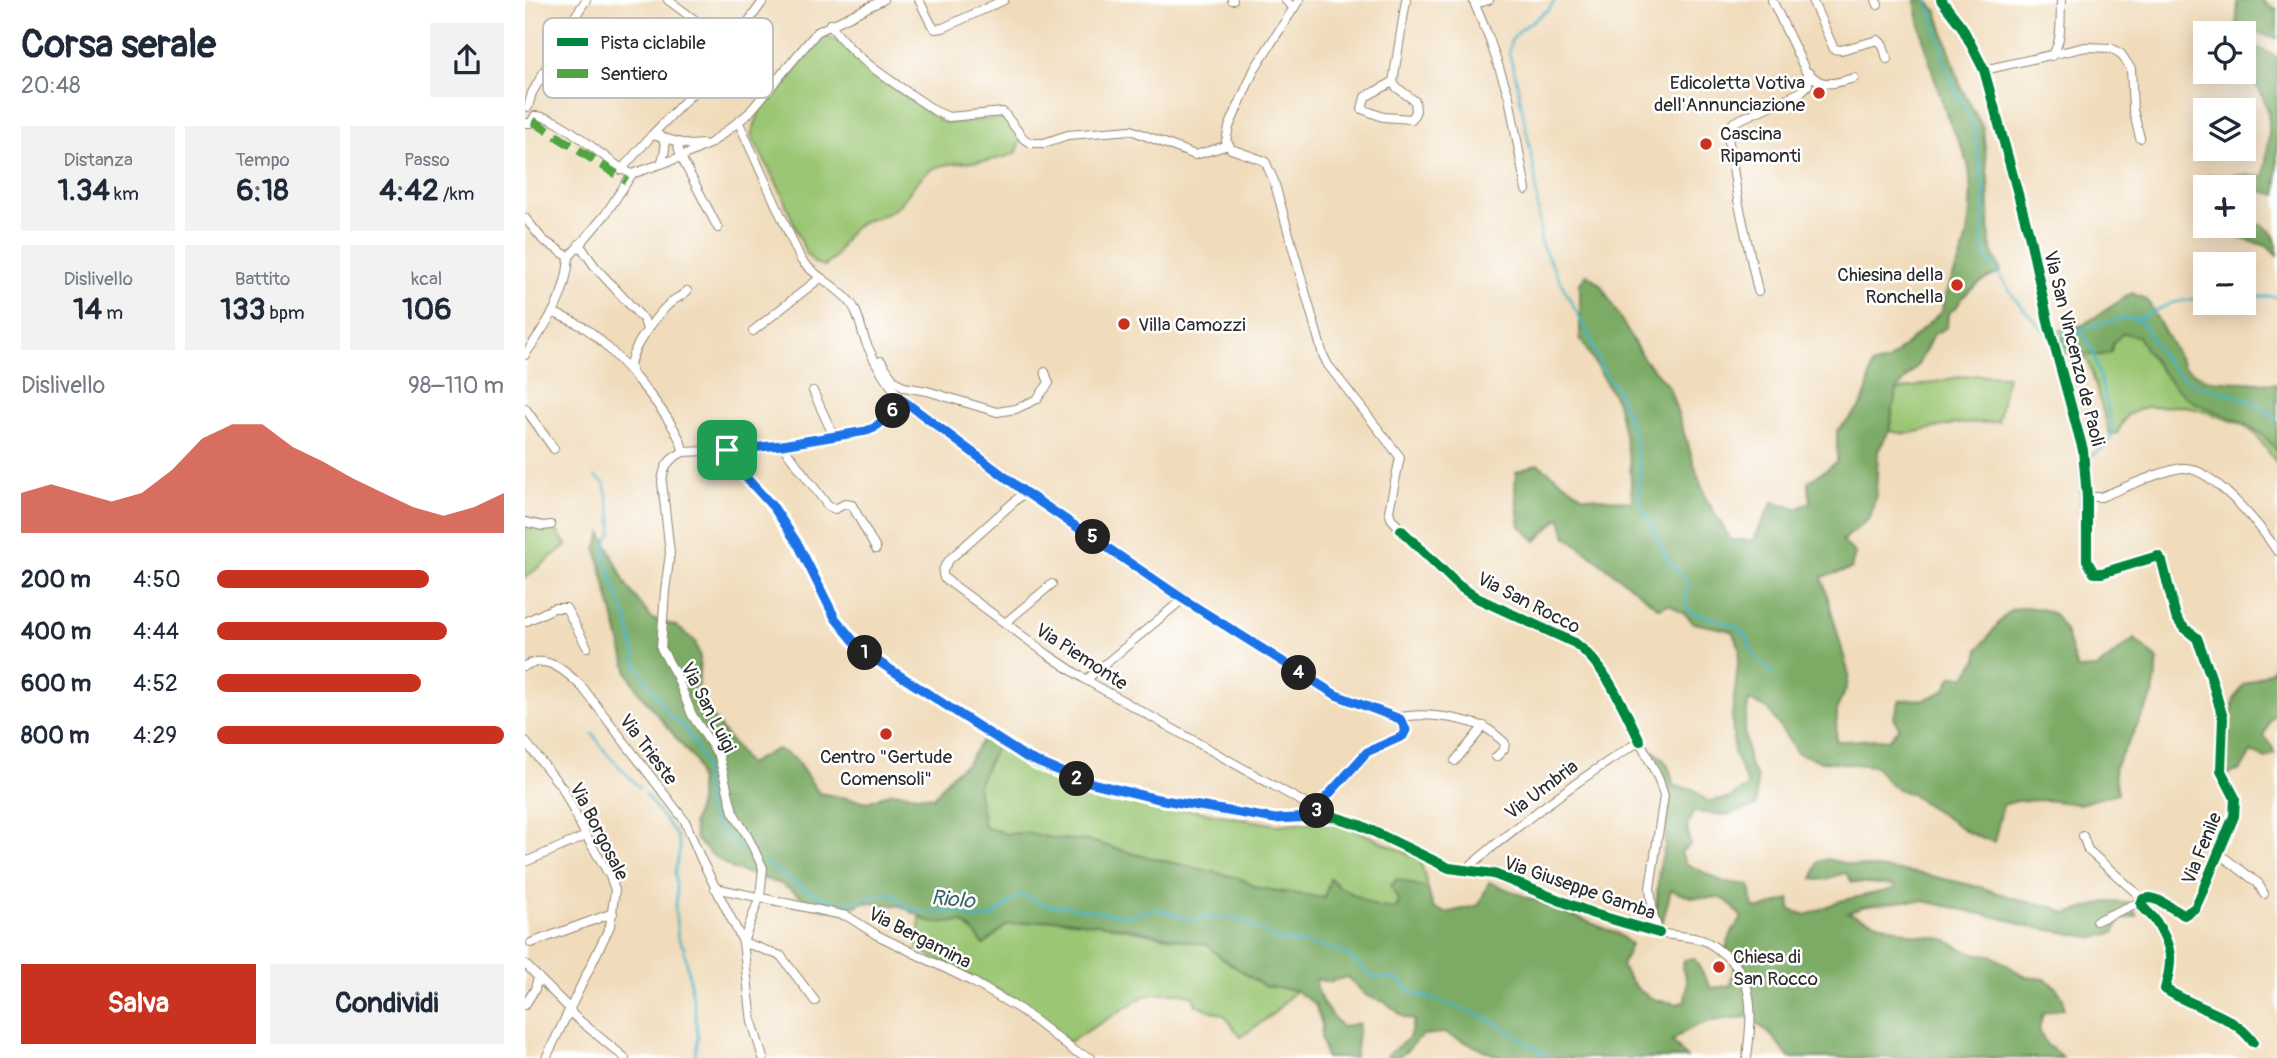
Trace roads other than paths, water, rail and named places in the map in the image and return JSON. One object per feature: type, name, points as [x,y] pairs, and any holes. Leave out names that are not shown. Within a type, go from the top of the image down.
[{"type":"street","points":[[574,18],[586,0]]},
{"type":"street","points":[[668,0],[692,18]]},
{"type":"street","points":[[751,18],[764,0]]},
{"type":"street","points":[[773,83],[809,40],[830,24],[883,0]]},
{"type":"street","points":[[919,0],[935,29],[943,28],[1004,0]]},
{"type":"street","points":[[1285,0],[1294,8]]},
{"type":"street","points":[[1299,0],[1255,68],[1229,127],[1226,141],[1231,149],[1265,161],[1274,181],[1323,355],[1400,457],[1389,511],[1401,530]]},
{"type":"street","points":[[1393,82],[1365,97],[1362,109],[1383,117],[1412,119],[1416,111],[1415,101],[1393,82],[1406,0]]},
{"type":"street","points":[[1489,0],[1474,2],[1509,97],[1526,190]]},
{"type":"street","points":[[1772,0],[1813,78],[1823,84],[1854,78]]},
{"type":"street","points":[[1812,0],[1834,49],[1841,50],[1878,40],[1883,45],[1887,59]]},
{"type":"street","name":"Via San Vincenzo de Paoli","points":[[1941,0],[1962,27],[1984,70],[2029,234],[2050,328],[2083,450],[2087,497],[2087,560],[2094,573],[2102,573],[2158,556]]},
{"type":"street","points":[[2052,56],[2059,39],[2061,0]]},
{"type":"street","points":[[830,24],[854,52],[935,111],[949,117],[1003,112],[1024,139],[1031,143],[1044,143],[1069,135],[1131,130],[1195,155],[1229,145]]},
{"type":"street","points":[[1984,70],[2101,46],[2111,48],[2121,54],[2131,69],[2133,110],[2140,138]]},
{"type":"street","points":[[1758,291],[1738,200],[1727,130],[1734,122],[1801,92],[1808,85],[1807,69]]},
{"type":"street","points":[[525,123],[531,123],[535,116],[534,110],[526,108],[543,74]]},
{"type":"street","points":[[621,170],[690,98]]},
{"type":"street","points":[[525,355],[554,313],[566,278],[569,257],[605,215],[632,174],[681,158],[711,143],[739,123],[760,98]]},
{"type":"street","points":[[535,116],[551,120],[596,149],[621,170],[632,174]]},
{"type":"street","points":[[739,123],[801,260],[810,271],[852,304],[867,347],[888,383],[904,401],[1025,492],[1183,599],[1336,695],[1397,718],[1403,723],[1406,730],[1403,736],[1367,752],[1315,813]]},
{"type":"street","points":[[656,136],[690,145],[711,143]]},
{"type":"street","points":[[656,136],[665,141],[661,164]]},
{"type":"street","points":[[677,142],[681,158],[718,228]]},
{"type":"street","points":[[525,219],[543,240],[569,257]]},
{"type":"street","points":[[579,244],[596,268],[644,320],[647,329]]},
{"type":"street","points":[[753,331],[820,278]]},
{"type":"street","points":[[632,372],[630,358],[647,329],[674,300],[687,291]]},
{"type":"street","points":[[554,313],[589,331],[632,372],[677,432],[683,452],[782,445],[874,428],[904,401]]},
{"type":"street","points":[[867,347],[876,351],[894,380],[904,387],[927,391],[997,412],[1016,409],[1037,399],[1049,383],[1045,373]]},
{"type":"street","points":[[617,358],[630,358]]},
{"type":"street","points":[[813,391],[834,436]]},
{"type":"street","points":[[525,408],[554,449]]},
{"type":"street","points":[[782,445],[828,506],[835,509],[845,504],[852,505],[876,549]]},
{"type":"street","name":"Via Giuseppe Gamba","points":[[727,450],[732,462],[774,508],[799,546],[835,618],[862,651],[1026,757],[1080,780],[1158,799],[1275,819],[1315,813],[1335,817],[1360,825],[1449,868],[1494,874],[1594,914],[1659,933]]},
{"type":"street","name":"Via San Luigi","points":[[683,452],[668,460],[663,471],[670,553],[661,648],[677,677],[692,715],[719,756],[733,812],[763,867],[760,896],[743,942]]},
{"type":"street","points":[[2087,497],[2101,497],[2180,468],[2196,470],[2205,474],[2237,502],[2277,551]]},
{"type":"street","name":"Via Piemonte","points":[[1025,492],[950,559],[942,572],[944,578],[1086,680],[1315,813]]},
{"type":"street","points":[[525,522],[551,525]]},
{"type":"street","name":"Via Fenile","points":[[2142,901],[2151,898],[2160,901],[2184,915],[2195,908],[2234,816],[2235,798],[2221,771],[2223,718],[2197,638],[2183,627],[2176,617],[2166,570],[2158,556]]},
{"type":"street","points":[[1005,623],[1052,584]]},
{"type":"street","points":[[1086,680],[1183,599]]},
{"type":"street","points":[[525,622],[554,608],[566,608],[587,647]]},
{"type":"street","name":"Via Trieste","points":[[527,663],[542,662],[564,668],[583,688],[685,821],[743,942]]},
{"type":"street","points":[[1397,718],[1447,718],[1485,726],[1504,743],[1504,749],[1496,757]]},
{"type":"street","points":[[1454,761],[1485,726]]},
{"type":"street","name":"Via Borgosale","points":[[525,741],[563,789],[615,890],[613,913],[603,946],[569,1008],[546,1058]]},
{"type":"street","name":"Via Umbria","points":[[1465,870],[1521,822],[1581,778],[1640,741],[1664,796],[1650,888],[1653,915],[1659,933]]},
{"type":"street","points":[[2083,835],[2088,850],[2142,901],[2145,912],[2154,917],[2172,958],[2165,989],[2229,1020],[2253,1042]]},
{"type":"street","points":[[525,862],[586,836]]},
{"type":"street","points":[[2218,853],[2258,883],[2264,894]]},
{"type":"street","name":"Via Bergamina","points":[[715,888],[847,916],[877,935],[972,982],[1021,1010],[1074,1051],[1091,1058]]},
{"type":"street","points":[[2096,921],[2142,901]]},
{"type":"street","points":[[531,943],[613,913]]},
{"type":"street","points":[[1659,933],[1709,943],[1729,958],[1741,973],[1752,1011],[1747,1058]]},
{"type":"street","points":[[764,1058],[752,1022],[743,942],[781,956],[815,1001]]},
{"type":"street","points":[[525,964],[573,1015],[625,1058]]},
{"type":"street","points":[[525,1005],[535,989],[538,977]]},
{"type":"waterway","points":[[1555,0],[1549,9],[1520,30],[1511,41],[1509,53],[1535,174],[1541,244],[1591,340],[1602,370],[1618,391],[1634,436],[1640,474],[1640,502],[1669,562],[1688,582],[1686,604],[1690,612],[1739,629],[1748,639],[1752,652],[1774,675]]},
{"type":"waterway","points":[[1927,0],[1943,50],[1943,60],[1973,124],[1985,196],[1982,240],[1986,256],[2017,301],[2046,333],[2054,335],[2071,333],[2115,320],[2135,319],[2142,323],[2162,356],[2184,378],[2250,401],[2277,419]]},
{"type":"waterway","points":[[2256,296],[2277,297]]},
{"type":"waterway","points":[[2137,319],[2172,303],[2193,299]]},
{"type":"waterway","points":[[2075,331],[2085,336],[2093,350],[2112,426],[2109,441],[2090,456]]},
{"type":"waterway","points":[[2081,558],[2082,461]]},
{"type":"waterway","name":"Riolo","points":[[595,477],[604,483],[612,517],[612,532],[608,539],[605,559],[629,626],[636,663],[668,714],[684,727],[695,744],[704,763],[706,804],[714,824],[732,843],[755,857]]},
{"type":"waterway","points":[[593,734],[607,754],[639,787]]},
{"type":"waterway","points":[[645,794],[677,836],[680,849],[675,872],[675,909],[678,938],[684,948],[694,1004],[698,1038],[695,1058]]},
{"type":"waterway","name":"Riolo","points":[[764,862],[807,890],[830,900],[854,902],[892,893],[907,908],[922,912],[960,913],[975,919],[991,918],[1023,895],[1047,906],[1064,906],[1124,916],[1157,909],[1189,919],[1223,917],[1242,920],[1273,938],[1347,954],[1375,978],[1393,978],[1401,981],[1410,992],[1494,1022],[1552,1058]]},
{"type":"waterway","points":[[2271,1058],[2277,1055]]},
{"type":"place","name":"Edicoletta Votiva dell'Annunciazione","points":[[1819,93]]},
{"type":"place","name":"Cascina Ripamonti","points":[[1706,144]]},
{"type":"place","name":"Chiesina della Ronchella","points":[[1957,285]]},
{"type":"place","name":"Villa Camozzi","points":[[1124,324]]},
{"type":"place","name":"Centro \"Gertude Comensoli\"","points":[[886,734]]},
{"type":"place","name":"Chiesa di San Rocco","points":[[1719,967]]}]
